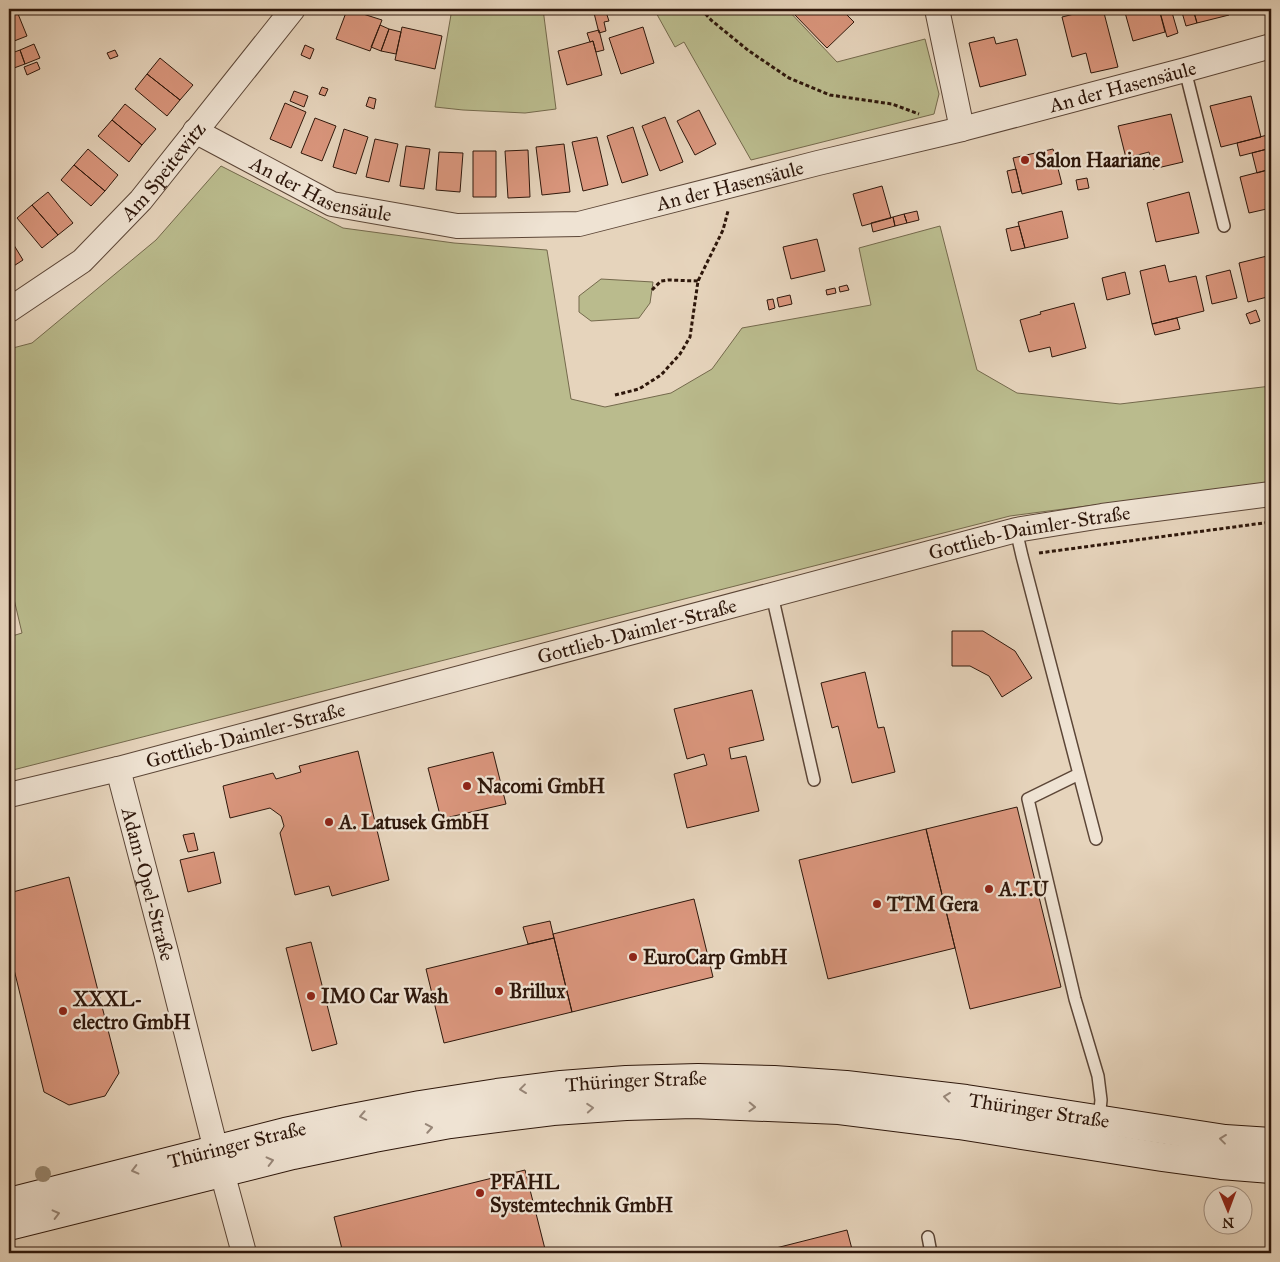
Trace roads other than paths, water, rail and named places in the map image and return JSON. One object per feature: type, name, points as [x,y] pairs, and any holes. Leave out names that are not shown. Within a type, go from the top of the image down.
[{"type":"main road","name":"Thüringer Straße","points":[[9,1226],[219,1162],[285,1132],[420,1105],[497,1093],[561,1085],[626,1080],[698,1078],[764,1080],[846,1085],[966,1099],[1220,1165],[1271,1169]]},
{"type":"main road","name":"Thüringer Straße","points":[[1097,1133],[1271,1142]]},
{"type":"main road","name":"Thüringer Straße","points":[[9,1202],[219,1162]]},
{"type":"street","name":"Am Speitewitz","points":[[9,310],[82,261],[141,200],[293,9]]},
{"type":"street","points":[[937,9],[962,129]]},
{"type":"street","name":"An der Hasensäule","points":[[195,132],[332,204],[457,226],[579,224],[818,163],[962,129],[1271,46]]},
{"type":"street","name":"Gottlieb-Daimler-Straße","points":[[9,796],[118,769],[1016,530],[1102,516],[1271,494]]},
{"type":"street","name":"Adam-Opel-Straße","points":[[118,769],[244,1253]]},
{"type":"lane","points":[[1185,70],[1224,226]]},
{"type":"lane","points":[[1016,530],[1096,839]]},
{"type":"lane","points":[[772,595],[814,780]]},
{"type":"lane","points":[[1079,774],[1028,798],[1075,999],[1098,1076],[1101,1100],[1097,1133]]},
{"type":"lane","points":[[928,1237],[931,1253]]},
{"type":"place","name":"Salon Haariane","points":[[1025,160]]},
{"type":"place","name":"Nacomi GmbH","points":[[467,786]]},
{"type":"place","name":"A. Latusek GmbH","points":[[329,822]]},
{"type":"place","name":"A.T.U","points":[[989,889]]},
{"type":"place","name":"TTM Gera","points":[[877,904]]},
{"type":"place","name":"EuroCarp GmbH","points":[[633,957]]},
{"type":"place","name":"Brillux","points":[[499,991]]},
{"type":"place","name":"IMO Car Wash","points":[[311,996]]},
{"type":"place","name":"XXXL- electro GmbH","points":[[63,1011]]},
{"type":"place","name":"PFAHL Systemtechnik GmbH","points":[[480,1193]]}]
